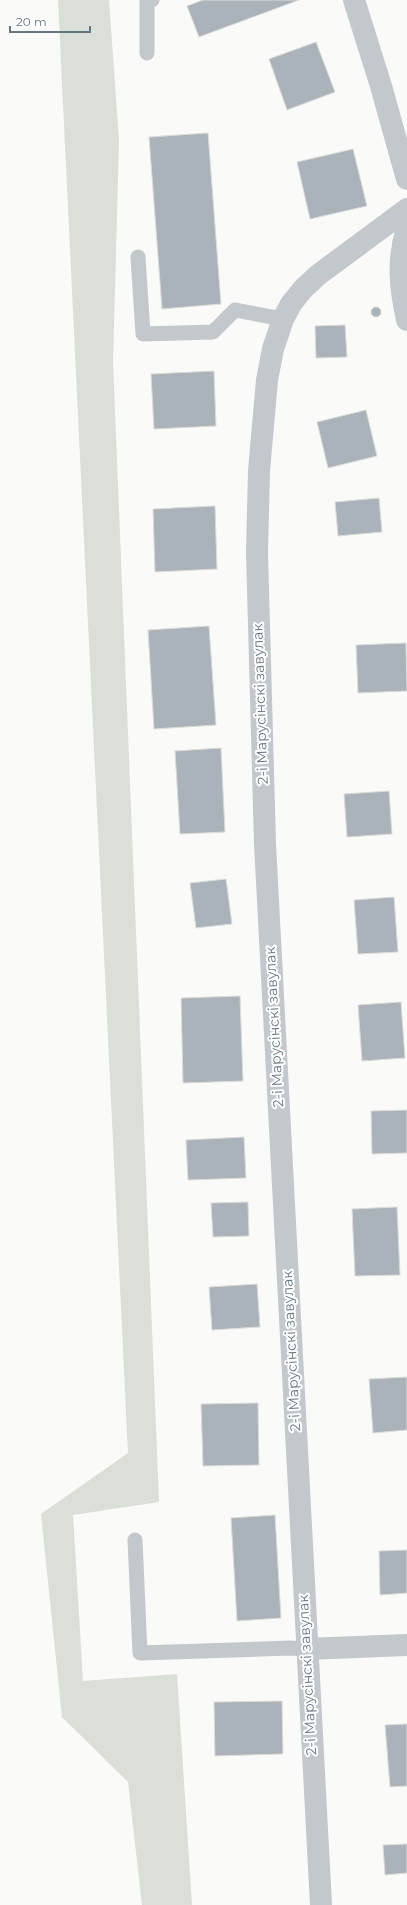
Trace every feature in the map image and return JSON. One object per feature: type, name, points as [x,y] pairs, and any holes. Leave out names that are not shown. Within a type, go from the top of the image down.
[{"type":"street","points":[[354,0],[381,86],[407,179]]},
{"type":"street","name":"2-і Марусінскі завулак","points":[[320,1905],[265,844],[257,560],[259,471],[262,420],[267,380],[273,349],[283,319],[303,289],[318,275],[407,209]]},
{"type":"street","points":[[407,228],[400,260],[400,278],[407,320]]},
{"type":"street","points":[[306,1649],[407,1645]]},
{"type":"lane","points":[[147,53],[147,2],[152,0]]},
{"type":"lane","points":[[138,257],[143,334],[213,332],[235,310],[283,319]]},
{"type":"lane","points":[[135,1540],[140,1653],[290,1648],[306,1649]]},
{"type":"shaded area","points":[[58,0],[109,0],[119,141],[113,362],[159,1502],[73,1515],[83,1681],[177,1674],[192,1905],[142,1905],[128,1782],[62,1717],[41,1514],[128,1453]]},
{"type":"building","points":[[203,0],[299,0],[199,37],[187,6]]},
{"type":"building","points":[[316,42],[335,92],[287,110],[269,59]]},
{"type":"building","points":[[208,133],[221,304],[162,309],[149,137]]},
{"type":"building","points":[[353,149],[367,206],[310,219],[297,162]]},
{"type":"building","points":[[376,307],[381,312],[376,317],[371,312]]},
{"type":"building","points":[[345,325],[347,357],[316,358],[315,326]]},
{"type":"building","points":[[214,371],[216,426],[154,429],[151,374]]},
{"type":"building","points":[[366,410],[377,456],[328,468],[317,422]]},
{"type":"building","points":[[379,498],[382,532],[338,536],[335,502]]},
{"type":"building","points":[[215,506],[217,569],[155,572],[153,509]]},
{"type":"building","points":[[209,626],[216,725],[154,729],[148,630]]},
{"type":"building","points":[[406,643],[407,691],[358,693],[356,645]]},
{"type":"building","points":[[221,748],[225,832],[180,834],[175,751]]},
{"type":"building","points":[[389,791],[392,834],[347,837],[344,794]]},
{"type":"building","points":[[226,879],[232,924],[196,928],[190,883]]},
{"type":"building","points":[[394,897],[398,952],[358,954],[354,900]]},
{"type":"building","points":[[240,996],[243,1081],[183,1083],[181,998]]},
{"type":"building","points":[[401,1002],[405,1058],[362,1061],[358,1005]]},
{"type":"building","points":[[407,1110],[407,1153],[372,1154],[371,1111]]},
{"type":"building","points":[[244,1137],[246,1178],[188,1180],[186,1140]]},
{"type":"building","points":[[248,1202],[249,1236],[213,1237],[211,1203]]},
{"type":"building","points":[[397,1207],[400,1275],[355,1276],[352,1209]]},
{"type":"building","points":[[257,1284],[260,1327],[212,1330],[209,1287]]},
{"type":"building","points":[[407,1377],[407,1430],[373,1433],[369,1379]]},
{"type":"building","points":[[258,1403],[259,1465],[203,1466],[201,1404]]},
{"type":"building","points":[[275,1515],[281,1618],[237,1621],[231,1518]]},
{"type":"building","points":[[407,1550],[407,1593],[380,1595],[379,1551]]},
{"type":"building","points":[[282,1701],[283,1754],[215,1756],[214,1702]]},
{"type":"building","points":[[407,1724],[407,1786],[390,1787],[385,1725]]},
{"type":"building","points":[[407,1844],[407,1873],[385,1875],[383,1845]]}]
